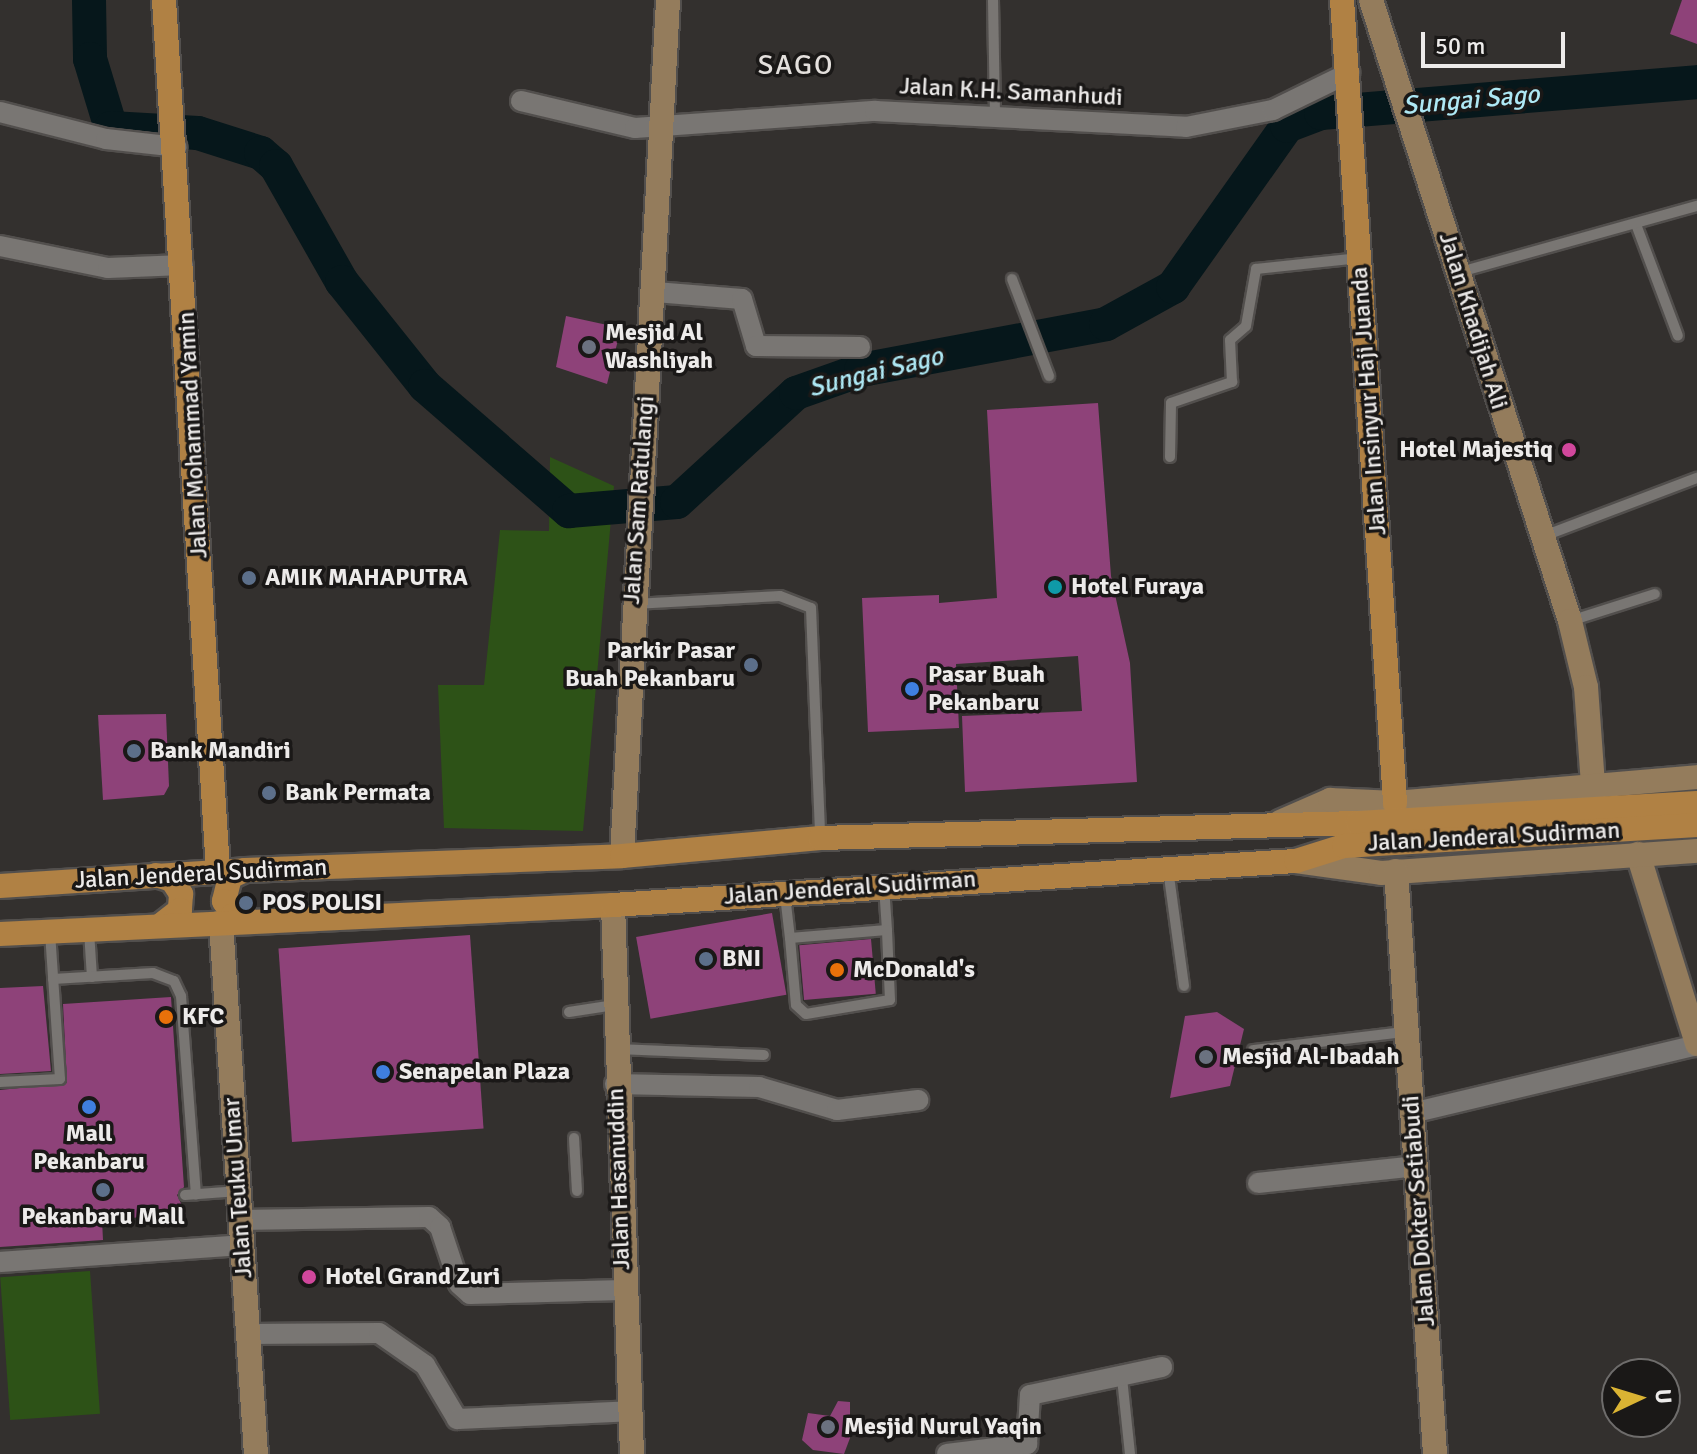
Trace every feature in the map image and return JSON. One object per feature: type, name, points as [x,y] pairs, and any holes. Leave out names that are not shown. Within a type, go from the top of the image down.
[{"type":"main road","name":"Jalan Mohammad Yamin","points":[[164,0],[175,134],[218,871]]},
{"type":"main road","name":"Jalan Insinyur Haji Juanda","points":[[1342,0],[1395,803]]},
{"type":"main road","name":"Jalan Jenderal Sudirman","points":[[0,886],[218,871],[622,856],[820,838],[1280,822],[1358,823],[1697,803]]},
{"type":"main road","name":"Jalan Jenderal Sudirman","points":[[0,934],[249,920],[282,927],[884,884],[1296,861],[1344,846],[1697,825]]},
{"type":"main road","points":[[245,870],[225,884],[224,901],[233,915],[249,920]]},
{"type":"main road","points":[[156,875],[172,880],[181,894],[180,910],[161,925]]},
{"type":"street","name":"Jalan Sam Ratulangi","points":[[622,856],[631,604],[655,292],[668,0]]},
{"type":"street","name":"Jalan Khadijah Ali","points":[[1371,0],[1570,621],[1586,687],[1593,785]]},
{"type":"street","name":"Jalan K.H. Samanhudi","points":[[521,101],[608,123],[661,127],[811,112],[1216,123],[1273,110],[1349,73]]},
{"type":"street","points":[[0,112],[106,139],[175,134]]},
{"type":"street","points":[[0,246],[108,268],[183,265]]},
{"type":"street","points":[[655,292],[742,299],[756,346],[860,347]]},
{"type":"street","points":[[1280,822],[1330,800],[1395,803],[1697,777]]},
{"type":"street","points":[[1296,861],[1396,871],[1697,851]]},
{"type":"street","points":[[1412,1113],[1697,1045],[1638,854]]},
{"type":"street","name":"Jalan Dokter Setiabudi","points":[[1396,871],[1435,1454]]},
{"type":"street","name":"Jalan Hasanuddin","points":[[613,905],[615,1084],[632,1454]]},
{"type":"street","name":"Jalan Teuku Umar","points":[[221,922],[256,1454]]},
{"type":"street","points":[[615,1084],[759,1087],[837,1110],[918,1100]]},
{"type":"street","points":[[1258,1183],[1416,1166]]},
{"type":"street","points":[[240,1220],[429,1217],[440,1227],[459,1284],[470,1294],[623,1290]]},
{"type":"street","points":[[0,1262],[242,1245]]},
{"type":"street","points":[[248,1334],[379,1333],[425,1365],[457,1419],[631,1411]]},
{"type":"street","points":[[947,1454],[1027,1444],[1028,1396],[1162,1367]]},
{"type":"lane","points":[[993,0],[995,116]]},
{"type":"lane","points":[[1460,272],[1637,227],[1697,206]]},
{"type":"lane","points":[[1637,227],[1678,336]]},
{"type":"lane","points":[[1170,457],[1171,403],[1232,382],[1230,340],[1246,326],[1256,269],[1359,258]]},
{"type":"lane","points":[[1012,279],[1029,315],[1049,376]]},
{"type":"lane","points":[[1542,537],[1697,478]]},
{"type":"lane","points":[[1570,621],[1655,594]]},
{"type":"lane","points":[[631,604],[780,596],[811,608],[820,838]]},
{"type":"lane","points":[[1167,867],[1184,986]]},
{"type":"lane","points":[[785,892],[796,1005],[806,1014],[890,1000],[884,884]]},
{"type":"lane","points":[[89,929],[92,977]]},
{"type":"lane","points":[[790,938],[887,930]]},
{"type":"lane","points":[[0,1082],[60,1079],[50,931]]},
{"type":"lane","points":[[53,979],[160,973],[179,990],[190,1195],[239,1191]]},
{"type":"lane","points":[[569,1012],[614,1005]]},
{"type":"lane","points":[[1253,1050],[1407,1032]]},
{"type":"lane","points":[[615,1049],[764,1055]]},
{"type":"lane","points":[[574,1138],[577,1191]]},
{"type":"lane","points":[[1122,1378],[1130,1454]]},
{"type":"green space","points":[[550,457],[614,486],[583,831],[444,828],[438,685],[484,685],[500,530],[549,531]]},
{"type":"green space","points":[[90,1271],[100,1414],[10,1420],[0,1277]]},
{"type":"building","points":[[1682,0],[1697,0],[1697,44],[1670,34]]},
{"type":"building","name":"Mesjid Al Washliyah","points":[[566,316],[621,328],[607,384],[556,367]]},
{"type":"building","name":"Hotel Furaya","points":[[1098,403],[1111,576],[1130,663],[1137,782],[965,792],[962,716],[1082,711],[1078,656],[956,664],[959,728],[868,732],[862,598],[939,595],[939,603],[997,598],[987,410]]},
{"type":"building","name":"Bank Mandiri","points":[[166,714],[169,786],[164,795],[103,800],[98,715]]},
{"type":"building","name":"BNI","points":[[772,913],[786,995],[651,1019],[636,937]]},
{"type":"building","name":"Senapelan Plaza","points":[[470,935],[484,1129],[292,1142],[278,948]]},
{"type":"building","name":"McDonald's","points":[[871,939],[876,994],[804,1000],[799,945]]},
{"type":"building","points":[[43,986],[51,1071],[0,1074],[0,988]]},
{"type":"building","name":"Mall Pekanbaru","points":[[171,997],[184,1187],[177,1195],[186,1214],[102,1220],[103,1240],[0,1247],[0,1090],[67,1083],[63,1004]]},
{"type":"building","name":"Mesjid Al-Ibadah","points":[[1217,1012],[1244,1029],[1230,1086],[1170,1098],[1185,1016]]},
{"type":"building","name":"Mesjid Nurul Yaqin","points":[[838,1401],[850,1402],[850,1438],[844,1454],[813,1450],[802,1440],[808,1413],[830,1416]]},
{"type":"waterway","name":"Sungai Sago","points":[[89,0],[90,59],[111,128],[198,133],[261,153],[276,166],[342,282],[425,386],[569,511],[677,502],[796,393],[861,370],[1106,324],[1173,287],[1287,126],[1321,113],[1697,82]]},
{"type":"place","name":"Mesjid Al Washliyah","points":[[589,347]]},
{"type":"place","name":"Hotel Majestiq","points":[[1569,450]]},
{"type":"place","name":"AMIK MAHAPUTRA","points":[[249,578]]},
{"type":"place","name":"Hotel Furaya","points":[[1055,587]]},
{"type":"place","name":"Parkir Pasar Buah Pekanbaru","points":[[751,665]]},
{"type":"place","name":"Pasar Buah Pekanbaru","points":[[912,689]]},
{"type":"place","name":"Bank Mandiri","points":[[134,751]]},
{"type":"place","name":"Bank Permata","points":[[269,793]]},
{"type":"place","name":"POS POLISI","points":[[246,903]]},
{"type":"place","name":"BNI","points":[[706,959]]},
{"type":"place","name":"McDonald's","points":[[837,970]]},
{"type":"place","name":"KFC","points":[[166,1017]]},
{"type":"place","name":"Mesjid Al-Ibadah","points":[[1206,1057]]},
{"type":"place","name":"Senapelan Plaza","points":[[383,1072]]},
{"type":"place","name":"Mall Pekanbaru","points":[[89,1107]]},
{"type":"place","name":"Pekanbaru Mall","points":[[103,1190]]},
{"type":"place","name":"Hotel Grand Zuri","points":[[309,1277]]},
{"type":"place","name":"Mesjid Nurul Yaqin","points":[[828,1427]]},
{"type":"district","name":"SAGO","points":[[796,65]]}]
